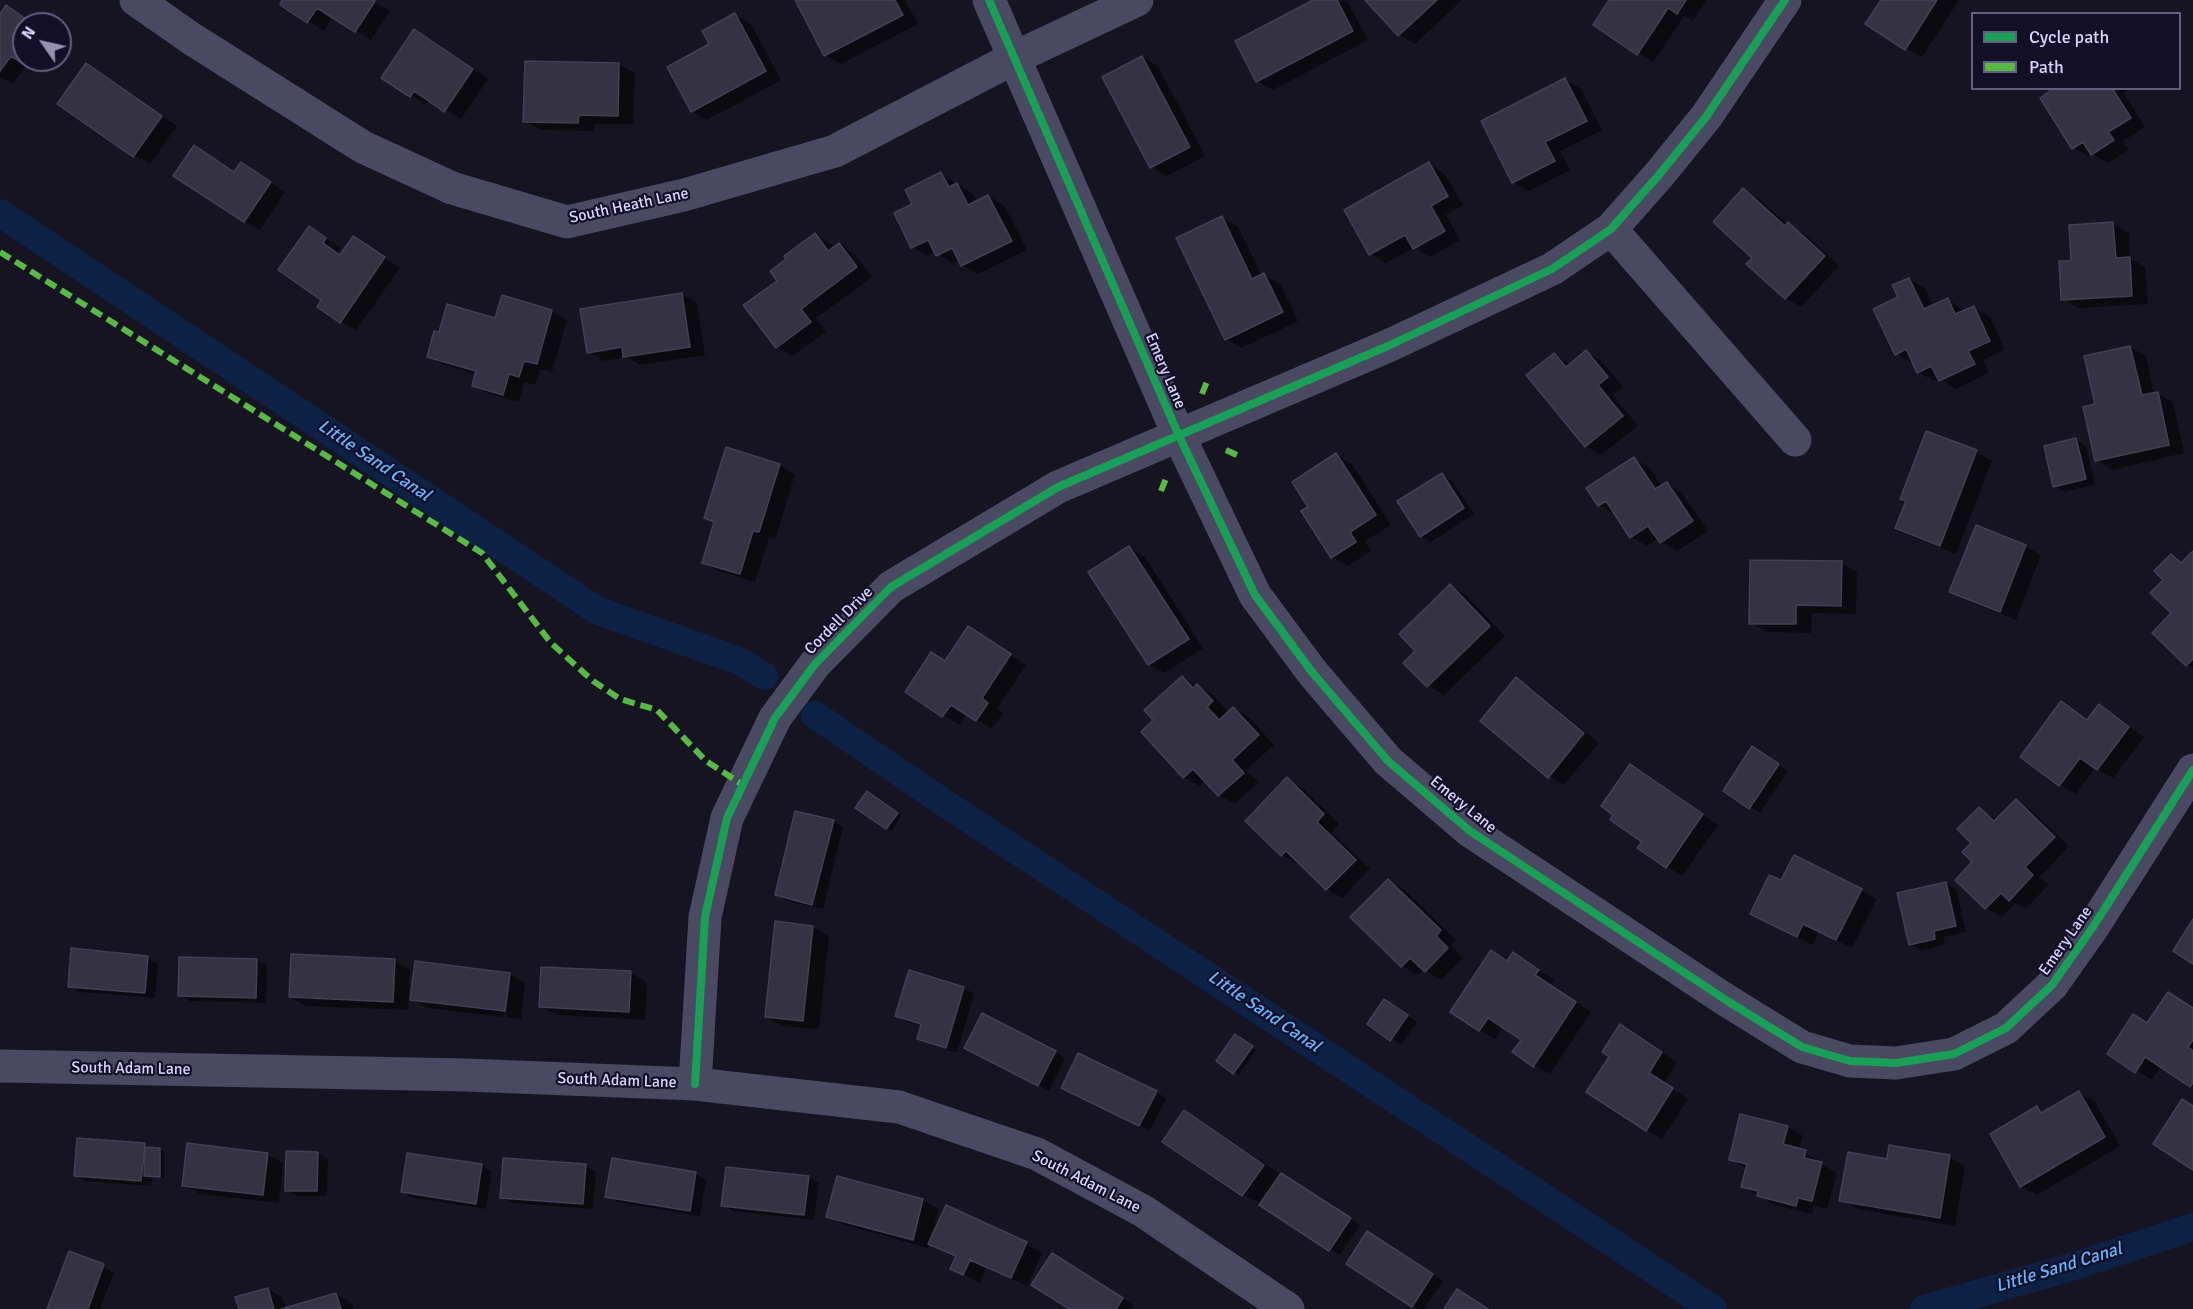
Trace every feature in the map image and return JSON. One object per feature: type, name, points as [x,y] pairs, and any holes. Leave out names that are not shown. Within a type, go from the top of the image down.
[{"type":"street","name":"South Heath Lane","points":[[136,0],[192,39],[363,147],[453,188],[567,222],[684,195],[835,151],[1016,57],[1137,0]]},
{"type":"street","name":"Emery Lane","points":[[989,0],[1016,57],[1179,436],[1255,595],[1312,672],[1388,761],[1470,831],[1729,1002],[1802,1047],[1851,1061],[1896,1063],[1954,1054],[2006,1028],[2052,986],[2093,927],[2193,770]]},
{"type":"street","name":"Cordell Drive","points":[[695,1084],[705,917],[727,818],[775,718],[814,664],[891,587],[1058,487],[1388,346],[1552,269],[1611,229],[1706,117],[1785,0]]},
{"type":"street","points":[[1611,229],[1795,440]]},
{"type":"street","name":"South Adam Lane","points":[[0,1066],[466,1075],[695,1084],[899,1107],[1037,1154],[1143,1210],[1288,1309]]},
{"type":"building","points":[[282,0],[375,1],[355,32],[317,8],[307,23],[280,5]]},
{"type":"building","points":[[795,0],[895,0],[903,15],[824,56]]},
{"type":"building","points":[[1313,0],[1337,0],[1353,31],[1256,82],[1235,41]]},
{"type":"building","points":[[1365,0],[1437,0],[1398,36]]},
{"type":"building","points":[[1609,0],[1686,0],[1677,14],[1668,8],[1637,55],[1593,25]]},
{"type":"building","points":[[1881,0],[1937,0],[1905,50],[1865,24]]},
{"type":"building","points":[[6,5],[16,12],[12,12],[12,57],[0,71],[0,14]]},
{"type":"building","points":[[735,13],[766,71],[691,112],[667,67],[709,44],[702,31]]},
{"type":"building","points":[[414,29],[473,69],[444,112],[414,91],[410,97],[381,78]]},
{"type":"building","points":[[1142,56],[1190,147],[1150,168],[1102,77]]},
{"type":"building","points":[[525,61],[619,63],[618,116],[579,115],[578,123],[523,122]]},
{"type":"building","points":[[86,63],[162,116],[133,157],[57,104]]},
{"type":"building","points":[[1565,78],[1587,121],[1545,142],[1555,161],[1512,183],[1481,121]]},
{"type":"building","points":[[2051,90],[2113,90],[2131,118],[2108,132],[2114,140],[2091,155],[2083,142],[2072,149],[2040,98]]},
{"type":"building","points":[[194,145],[234,172],[241,162],[271,182],[244,222],[173,176]]},
{"type":"building","points":[[1429,162],[1448,196],[1431,206],[1445,231],[1413,249],[1405,235],[1369,255],[1344,210]]},
{"type":"building","points":[[941,172],[949,187],[957,183],[968,205],[988,195],[1012,241],[961,266],[952,248],[936,256],[928,240],[911,248],[894,213],[912,204],[905,190]]},
{"type":"building","points":[[1743,188],[1785,226],[1788,222],[1825,256],[1785,299],[1746,264],[1752,258],[1713,222]]},
{"type":"building","points":[[1222,216],[1252,279],[1264,273],[1283,312],[1225,340],[1176,238]]},
{"type":"building","points":[[2113,222],[2116,258],[2130,257],[2132,296],[2061,300],[2059,261],[2071,261],[2069,225]]},
{"type":"building","points":[[309,226],[326,238],[323,243],[340,255],[353,236],[385,257],[340,323],[317,307],[321,300],[278,270]]},
{"type":"building","points":[[815,233],[828,251],[839,243],[857,267],[801,309],[811,322],[776,348],[743,305],[777,281],[770,271],[786,259],[784,256]]},
{"type":"building","points":[[1909,278],[1924,309],[1948,298],[1955,314],[1974,306],[1990,341],[1968,351],[1975,364],[1939,381],[1931,366],[1917,373],[1906,349],[1895,355],[1873,309],[1898,297],[1892,285]]},
{"type":"building","points":[[682,293],[690,347],[623,357],[622,347],[587,353],[580,309]]},
{"type":"building","points":[[502,295],[552,310],[537,364],[524,361],[519,377],[509,374],[503,395],[472,386],[476,371],[427,357],[434,331],[439,332],[447,304],[495,318]]},
{"type":"building","points":[[2130,346],[2142,395],[2158,392],[2169,445],[2095,461],[2083,407],[2095,404],[2084,356]]},
{"type":"building","points":[[1586,350],[1608,377],[1598,385],[1623,416],[1585,447],[1526,375],[1554,353],[1566,367]]},
{"type":"building","points":[[1926,431],[1977,450],[1940,546],[1895,528],[1906,501],[1900,499]]},
{"type":"building","points":[[2076,438],[2086,479],[2053,487],[2044,446]]},
{"type":"building","points":[[726,447],[780,464],[759,532],[753,531],[740,574],[702,563],[714,522],[704,518]]},
{"type":"building","points":[[1336,453],[1376,515],[1350,532],[1356,542],[1331,558],[1301,511],[1308,507],[1292,482]]},
{"type":"building","points":[[1634,457],[1655,489],[1667,482],[1693,521],[1660,543],[1648,526],[1630,538],[1606,501],[1598,506],[1586,488]]},
{"type":"building","points":[[1442,473],[1464,508],[1420,537],[1397,501]]},
{"type":"building","points":[[1976,525],[2026,545],[2000,612],[1949,592]]},
{"type":"building","points":[[1129,546],[1189,639],[1148,665],[1088,572]]},
{"type":"building","points":[[2193,551],[2193,659],[2186,666],[2152,633],[2171,613],[2150,593],[2163,580],[2154,571],[2171,554],[2181,563]]},
{"type":"building","points":[[1750,560],[1842,561],[1841,606],[1796,605],[1796,624],[1749,624]]},
{"type":"building","points":[[1450,584],[1490,626],[1427,687],[1403,663],[1415,651],[1399,634]]},
{"type":"building","points":[[968,626],[1011,654],[982,698],[988,703],[976,721],[951,705],[942,717],[905,692],[931,652],[945,661]]},
{"type":"building","points":[[1182,676],[1193,688],[1197,684],[1213,701],[1207,707],[1219,720],[1233,707],[1259,735],[1232,760],[1244,773],[1218,796],[1193,769],[1183,778],[1141,732],[1153,720],[1144,710]]},
{"type":"building","points":[[1516,677],[1584,733],[1548,778],[1480,721]]},
{"type":"building","points":[[2061,701],[2087,720],[2099,704],[2129,727],[2097,770],[2080,758],[2059,786],[2020,757]]},
{"type":"building","points":[[1752,746],[1779,764],[1749,809],[1723,791]]},
{"type":"building","points":[[1630,764],[1703,814],[1666,868],[1637,848],[1642,842],[1610,820],[1613,815],[1601,806]]},
{"type":"building","points":[[1287,777],[1324,814],[1317,822],[1356,860],[1326,890],[1286,851],[1281,856],[1245,821]]},
{"type":"building","points":[[867,791],[898,813],[886,829],[855,808]]},
{"type":"building","points":[[2016,799],[2055,837],[2025,867],[2033,875],[2009,901],[2001,893],[1985,909],[1955,880],[1972,862],[1962,852],[1971,843],[1957,829],[1979,807],[1994,821]]},
{"type":"building","points":[[795,811],[834,820],[812,905],[775,895]]},
{"type":"building","points":[[1794,855],[1862,889],[1836,940],[1803,924],[1797,937],[1750,914],[1769,875],[1781,880]]},
{"type":"building","points":[[1388,879],[1441,930],[1436,936],[1448,948],[1425,972],[1410,958],[1401,967],[1350,917]]},
{"type":"building","points":[[1946,882],[1956,926],[1934,931],[1935,939],[1909,945],[1897,893]]},
{"type":"building","points":[[2193,919],[2193,964],[2173,951]]},
{"type":"building","points":[[775,921],[813,926],[803,1021],[765,1017]]},
{"type":"building","points":[[71,948],[148,956],[145,993],[68,987]]},
{"type":"building","points":[[1491,950],[1507,961],[1513,952],[1539,970],[1535,975],[1576,1002],[1533,1067],[1512,1052],[1521,1040],[1488,1018],[1479,1031],[1450,1012]]},
{"type":"building","points":[[291,954],[395,959],[393,1002],[289,997]]},
{"type":"building","points":[[179,957],[257,959],[256,998],[178,996]]},
{"type":"building","points":[[415,961],[510,973],[505,1011],[410,1000]]},
{"type":"building","points":[[541,967],[631,971],[629,1012],[539,1007]]},
{"type":"building","points":[[909,970],[964,987],[946,1048],[917,1039],[921,1024],[895,1016]]},
{"type":"building","points":[[2168,992],[2193,1008],[2193,1040],[2188,1047],[2193,1051],[2193,1083],[2190,1087],[2145,1057],[2135,1073],[2107,1054],[2133,1014],[2147,1023]]},
{"type":"building","points":[[1384,999],[1408,1015],[1390,1041],[1367,1024]]},
{"type":"building","points":[[982,1013],[1056,1051],[1038,1086],[964,1048]]},
{"type":"building","points":[[1620,1024],[1662,1052],[1649,1073],[1673,1088],[1646,1131],[1586,1092],[1609,1057],[1602,1052]]},
{"type":"building","points":[[1235,1034],[1253,1046],[1233,1074],[1216,1061]]},
{"type":"building","points":[[1078,1053],[1157,1091],[1139,1126],[1061,1088]]},
{"type":"building","points":[[2079,1091],[2105,1137],[2020,1187],[1990,1134],[2037,1106],[2041,1113]]},
{"type":"building","points":[[2182,1099],[2193,1106],[2193,1170],[2153,1144]]},
{"type":"building","points":[[1184,1110],[1264,1165],[1242,1196],[1162,1142]]},
{"type":"building","points":[[1740,1114],[1788,1126],[1783,1144],[1806,1150],[1804,1158],[1822,1162],[1812,1201],[1798,1198],[1796,1206],[1757,1196],[1758,1191],[1741,1187],[1747,1164],[1729,1160]]},
{"type":"building","points":[[77,1138],[145,1143],[141,1181],[74,1176]]},
{"type":"building","points":[[187,1143],[268,1153],[263,1195],[182,1186]]},
{"type":"building","points":[[1889,1145],[1950,1155],[1940,1218],[1839,1201],[1848,1152],[1887,1159]]},
{"type":"building","points":[[145,1147],[160,1148],[160,1177],[144,1176]]},
{"type":"building","points":[[286,1151],[318,1152],[317,1191],[285,1191]]},
{"type":"building","points":[[407,1153],[482,1164],[476,1204],[401,1192]]},
{"type":"building","points":[[503,1158],[586,1164],[583,1204],[500,1198]]},
{"type":"building","points":[[612,1158],[696,1172],[690,1211],[605,1197]]},
{"type":"building","points":[[726,1167],[809,1176],[804,1215],[721,1206]]},
{"type":"building","points":[[1281,1173],[1351,1218],[1329,1251],[1259,1205]]},
{"type":"building","points":[[837,1176],[923,1199],[913,1240],[826,1217]]},
{"type":"building","points":[[946,1205],[1027,1242],[1011,1278],[970,1260],[963,1275],[950,1269],[956,1256],[928,1244]]},
{"type":"building","points":[[1367,1231],[1433,1274],[1412,1307],[1346,1264]]},
{"type":"building","points":[[69,1251],[104,1264],[88,1309],[47,1309]]},
{"type":"building","points":[[1052,1253],[1123,1298],[1116,1309],[1069,1309],[1031,1285]]},
{"type":"building","points":[[268,1288],[274,1309],[239,1309],[235,1297]]},
{"type":"building","points":[[1457,1289],[1488,1309],[1444,1309]]},
{"type":"building","points":[[336,1293],[341,1309],[281,1309]]},
{"type":"waterway","name":"Little Sand Canal","points":[[0,213],[598,611],[740,661],[764,676]]},
{"type":"waterway","name":"Little Sand Canal","points":[[815,715],[943,802],[1713,1309]]},
{"type":"waterway","name":"Little Sand Canal","points":[[1924,1309],[2068,1268],[2193,1227]]},
{"type":"marked path","points":[[0,252],[482,553],[551,643],[593,681],[620,699],[657,710],[706,761],[743,785]]},
{"type":"marked path","points":[[1202,394],[1208,379]]},
{"type":"marked path","points":[[1226,450],[1241,457]]},
{"type":"marked path","points":[[1161,491],[1167,476]]},
{"type":"cycle path","points":[[989,0],[1179,436],[1255,595],[1312,672],[1388,761],[1470,831],[1729,1002],[1802,1047],[1850,1061],[1896,1063],[1954,1054],[2006,1028],[2052,985],[2093,927],[2193,770]]},
{"type":"cycle path","points":[[695,1084],[705,917],[727,818],[775,718],[815,664],[891,587],[1058,487],[1388,346],[1552,269],[1611,229],[1658,176],[1706,117],[1785,0]]}]
